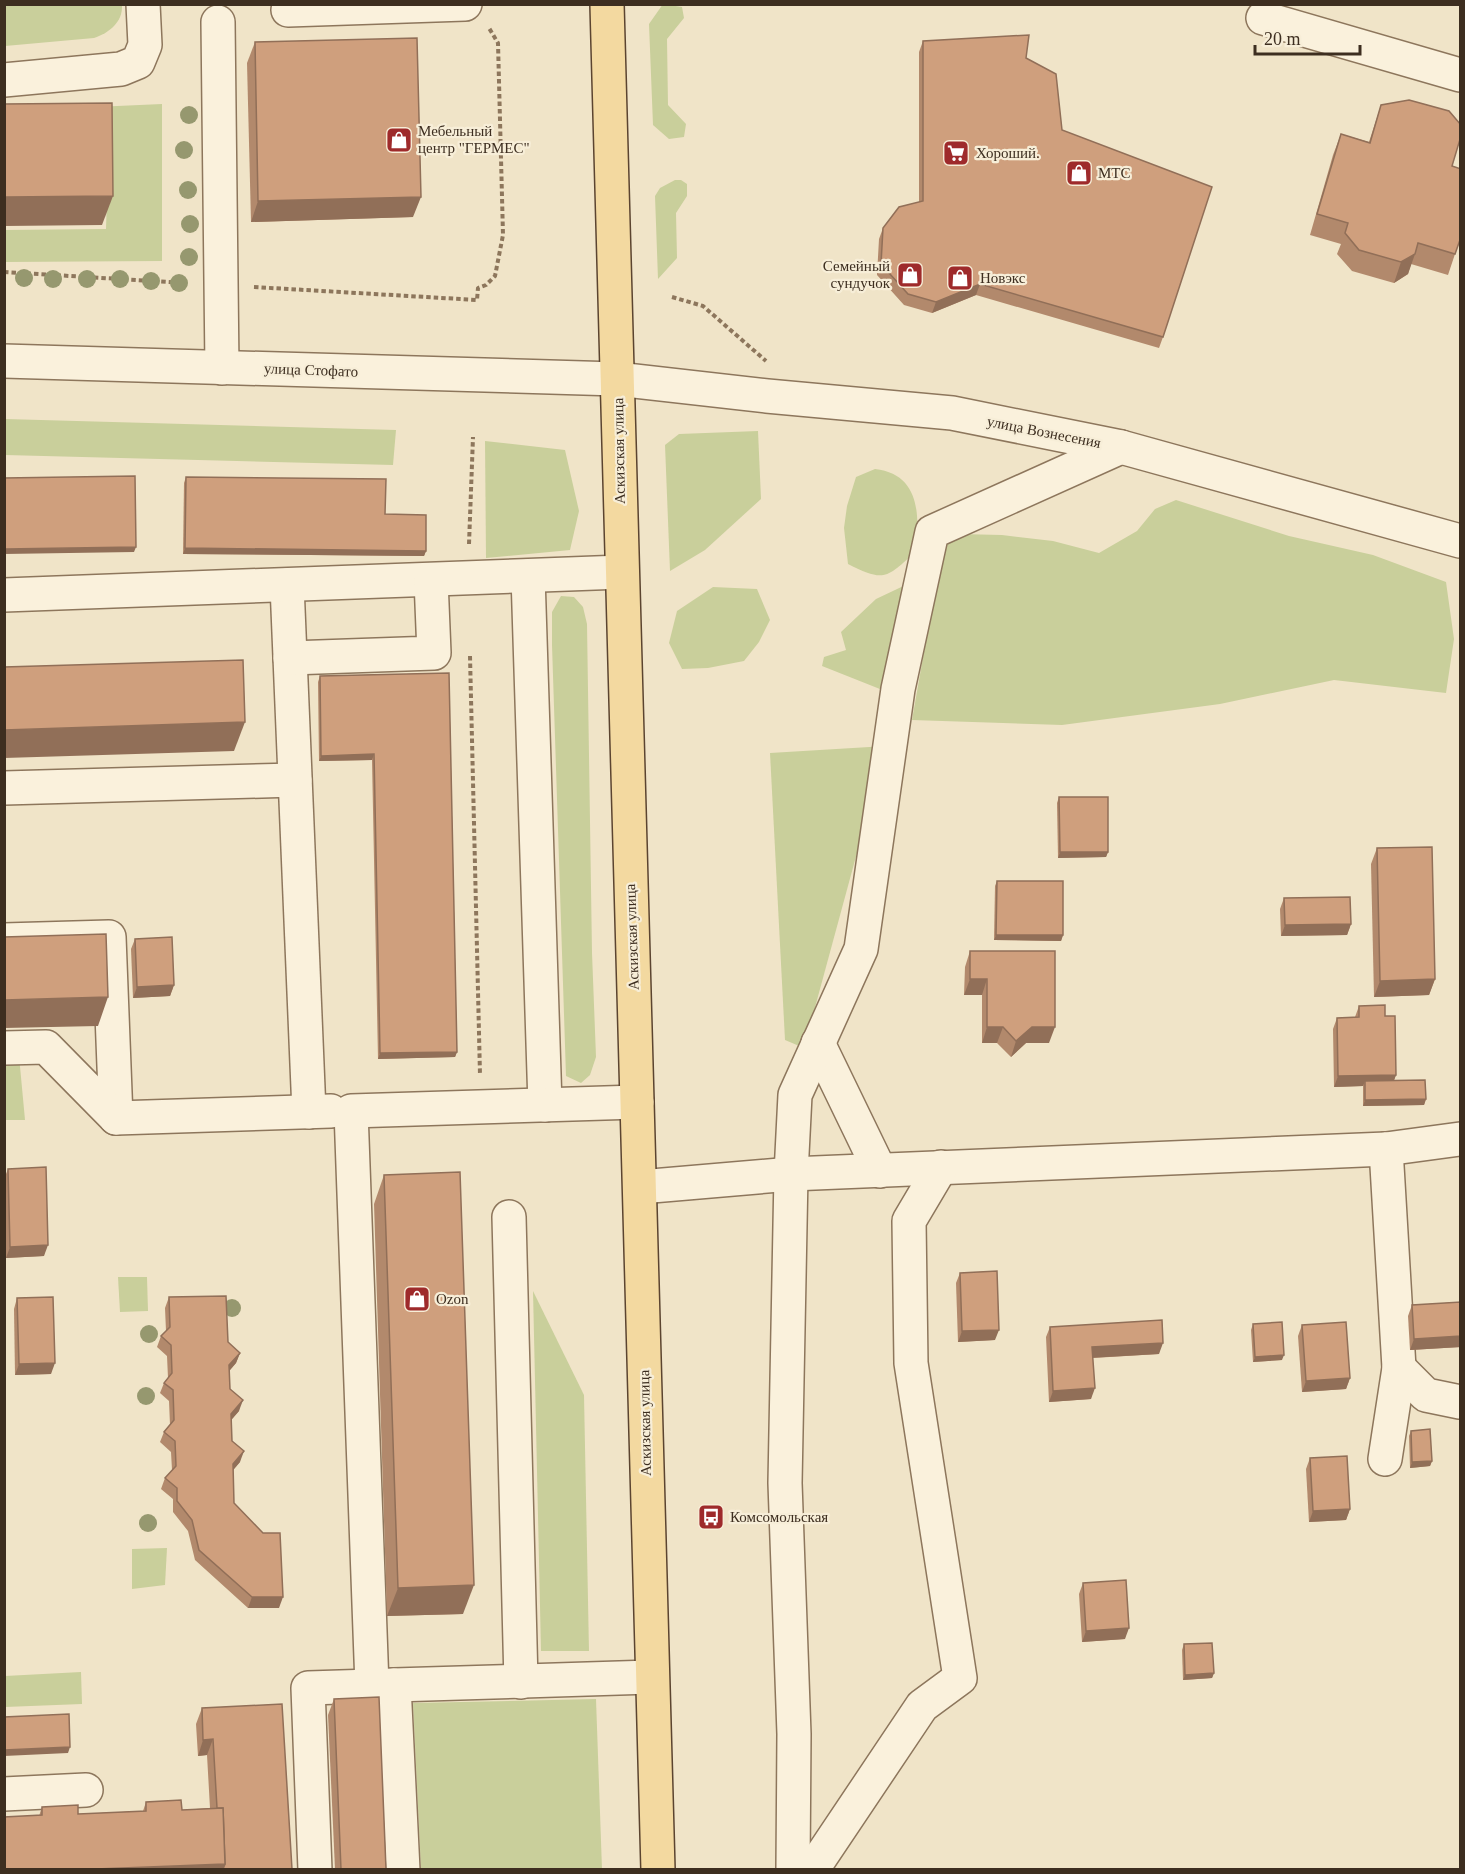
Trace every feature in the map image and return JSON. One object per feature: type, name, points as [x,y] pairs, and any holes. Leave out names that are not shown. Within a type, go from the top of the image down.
[{"type":"main road","name":"Аскизская улица","points":[[607,4],[658,1869]]},
{"type":"street","points":[[4,80],[121,69],[138,62],[145,45],[143,4]]},
{"type":"street","points":[[288,10],[475,14]]},
{"type":"street","points":[[1263,18],[1461,75]]},
{"type":"street","points":[[218,22],[222,368]]},
{"type":"street","name":"улица Стофато","points":[[4,362],[617,379]]},
{"type":"street","name":"улица Вознесения","points":[[617,379],[952,413],[1121,447],[1461,541]]},
{"type":"street","points":[[793,1869],[794,1734],[785,1483],[791,1174],[795,1095],[861,949],[898,689],[933,532],[1121,447]]},
{"type":"street","points":[[4,595],[622,572]]},
{"type":"street","points":[[528,576],[545,1105]]},
{"type":"street","points":[[290,658],[434,653],[431,580]]},
{"type":"street","points":[[287,585],[309,1112]]},
{"type":"street","points":[[4,788],[295,780]]},
{"type":"street","points":[[4,940],[109,937],[116,1118]]},
{"type":"street","points":[[818,1043],[880,1171]]},
{"type":"street","points":[[4,1048],[46,1047],[116,1118],[637,1102]]},
{"type":"street","points":[[351,1111],[383,1685],[403,1869]]},
{"type":"street","points":[[640,1188],[791,1174],[1386,1149],[1461,1139]]},
{"type":"street","points":[[1385,1459],[1399,1368],[1386,1149]]},
{"type":"street","points":[[812,1869],[922,1706],[960,1678],[911,1364],[909,1221],[941,1167]]},
{"type":"street","points":[[509,1217],[521,1682]]},
{"type":"street","points":[[1399,1368],[1426,1395],[1461,1402]]},
{"type":"street","points":[[315,1869],[308,1688],[651,1677]]},
{"type":"street","points":[[4,1794],[86,1790]]},
{"type":"path","points":[[475,14],[493,32],[498,43],[503,235],[495,276],[486,285],[478,288],[477,300]]},
{"type":"path","points":[[672,297],[703,306],[767,361]]},
{"type":"path","points":[[468,579],[473,437]]},
{"type":"path","points":[[470,649],[481,1108]]},
{"type":"green space","points":[[5,4],[122,5],[122,11],[114,26],[94,38],[5,46]]},
{"type":"green space","points":[[663,4],[682,7],[684,18],[667,39],[668,105],[686,124],[684,137],[669,139],[653,125],[649,24]]},
{"type":"green space","points":[[162,104],[162,261],[5,262],[4,230],[106,229],[109,130],[5,111]]},
{"type":"green space","points":[[675,180],[681,180],[687,184],[687,196],[676,213],[677,258],[658,279],[655,196],[660,188]]},
{"type":"green space","points":[[5,419],[396,430],[393,465],[5,455]]},
{"type":"green space","points":[[758,431],[761,499],[705,550],[670,571],[665,445],[679,434]]},
{"type":"green space","points":[[485,441],[565,450],[579,511],[570,550],[486,558]]},
{"type":"green space","points":[[875,469],[901,479],[909,488],[917,512],[915,552],[897,568],[884,575],[870,574],[848,564],[844,528],[847,506],[856,477]]},
{"type":"green space","points":[[1176,500],[1289,536],[1373,555],[1446,582],[1454,639],[1446,693],[1334,680],[1220,704],[1062,725],[912,720],[943,544],[959,534],[1002,535],[1053,541],[1099,553],[1137,531],[1155,509]]},
{"type":"green space","points":[[914,581],[890,693],[822,666],[824,657],[846,650],[841,632],[876,599]]},
{"type":"green space","points":[[713,587],[757,589],[770,620],[759,642],[744,661],[708,668],[682,669],[669,643],[677,611]]},
{"type":"green space","points":[[561,596],[574,597],[583,607],[587,624],[592,953],[596,1057],[590,1075],[581,1083],[566,1076],[552,645],[552,612]]},
{"type":"green space","points":[[886,746],[804,1048],[785,1040],[770,753]]},
{"type":"green space","points":[[4,1045],[18,1045],[25,1120],[5,1120]]},
{"type":"green space","points":[[118,1277],[147,1277],[148,1311],[120,1312]]},
{"type":"green space","points":[[533,1291],[584,1395],[589,1651],[541,1651]]},
{"type":"green space","points":[[167,1548],[165,1585],[132,1589],[132,1549]]},
{"type":"green space","points":[[81,1672],[82,1704],[5,1707],[5,1676]]},
{"type":"green space","points":[[596,1699],[602,1869],[421,1869],[413,1703]]},
{"type":"building","points":[[1029,35],[1026,58],[1056,74],[1062,130],[1212,187],[1163,337],[980,284],[936,302],[908,294],[881,264],[883,228],[899,207],[923,201],[923,41]]},
{"type":"building","points":[[417,38],[421,197],[258,201],[255,42]]},
{"type":"building","points":[[1409,100],[1449,111],[1461,125],[1461,136],[1452,166],[1461,169],[1461,237],[1455,254],[1418,243],[1415,254],[1401,262],[1359,250],[1345,233],[1348,223],[1317,214],[1341,134],[1370,143],[1381,105]]},
{"type":"building","points":[[112,103],[113,196],[4,197],[4,104]]},
{"type":"building","points":[[135,476],[136,547],[4,549],[4,478]]},
{"type":"building","points":[[186,477],[386,479],[385,514],[426,515],[426,551],[185,548]]},
{"type":"building","points":[[243,660],[245,722],[4,730],[4,667]]},
{"type":"building","points":[[449,673],[457,1052],[380,1053],[374,754],[321,756],[320,676]]},
{"type":"building","points":[[1059,797],[1108,797],[1108,852],[1060,852]]},
{"type":"building","points":[[1432,847],[1435,979],[1380,981],[1377,848]]},
{"type":"building","points":[[997,881],[1063,881],[1063,935],[996,935]]},
{"type":"building","points":[[1350,897],[1351,924],[1285,925],[1284,898]]},
{"type":"building","points":[[106,934],[108,997],[4,1000],[4,937]]},
{"type":"building","points":[[172,937],[174,985],[137,987],[135,939]]},
{"type":"building","points":[[970,951],[1055,951],[1055,1027],[1032,1027],[1016,1041],[1003,1027],[987,1027],[987,979],[970,979]]},
{"type":"building","points":[[1385,1005],[1385,1016],[1395,1016],[1396,1075],[1338,1076],[1337,1018],[1359,1017],[1359,1006]]},
{"type":"building","points":[[1425,1080],[1426,1099],[1365,1100],[1365,1081]]},
{"type":"building","points":[[46,1167],[48,1245],[10,1247],[8,1169]]},
{"type":"building","points":[[460,1172],[474,1585],[398,1588],[384,1175]]},
{"type":"building","points":[[997,1271],[999,1330],[962,1331],[960,1273]]},
{"type":"building","points":[[226,1296],[228,1342],[240,1353],[229,1365],[230,1389],[243,1400],[231,1414],[232,1441],[244,1451],[233,1464],[234,1503],[263,1533],[280,1533],[283,1597],[252,1597],[199,1550],[192,1520],[177,1501],[177,1488],[165,1478],[176,1466],[175,1441],[164,1432],[174,1420],[173,1390],[164,1383],[172,1373],[171,1345],[161,1336],[170,1327],[169,1297]]},
{"type":"building","points":[[53,1297],[55,1363],[19,1364],[17,1298]]},
{"type":"building","points":[[1461,1302],[1461,1336],[1414,1339],[1412,1305]]},
{"type":"building","points":[[1162,1320],[1163,1343],[1092,1347],[1095,1388],[1053,1391],[1050,1327]]},
{"type":"building","points":[[1282,1322],[1284,1355],[1255,1357],[1253,1324]]},
{"type":"building","points":[[1346,1322],[1350,1378],[1306,1381],[1302,1325]]},
{"type":"building","points":[[1430,1429],[1432,1461],[1412,1462],[1411,1431]]},
{"type":"building","points":[[1347,1456],[1350,1509],[1313,1511],[1310,1458]]},
{"type":"building","points":[[1126,1580],[1129,1628],[1086,1631],[1083,1583]]},
{"type":"building","points":[[1212,1643],[1214,1673],[1185,1675],[1184,1644]]},
{"type":"building","points":[[379,1697],[386,1869],[341,1869],[334,1699]]},
{"type":"building","points":[[282,1704],[292,1869],[223,1869],[225,1864],[223,1808],[217,1808],[213,1739],[203,1740],[202,1708]]},
{"type":"building","points":[[69,1714],[70,1747],[4,1750],[4,1717]]},
{"type":"building","points":[[181,1800],[182,1810],[223,1808],[225,1864],[96,1869],[4,1869],[4,1817],[42,1815],[42,1807],[78,1805],[78,1814],[146,1811],[146,1802]]},
{"type":"place","name":"Мебельный центр \"ГЕРМЕС\"","points":[[399,140]]},
{"type":"place","name":"Хороший.","points":[[956,153]]},
{"type":"place","name":"МТС","points":[[1079,173]]},
{"type":"place","name":"Семейный сундучок","points":[[910,275]]},
{"type":"place","name":"Новэкс","points":[[960,278]]},
{"type":"place","name":"Ozon","points":[[417,1299]]},
{"type":"place","name":"Комсомольская","points":[[711,1517]]}]
